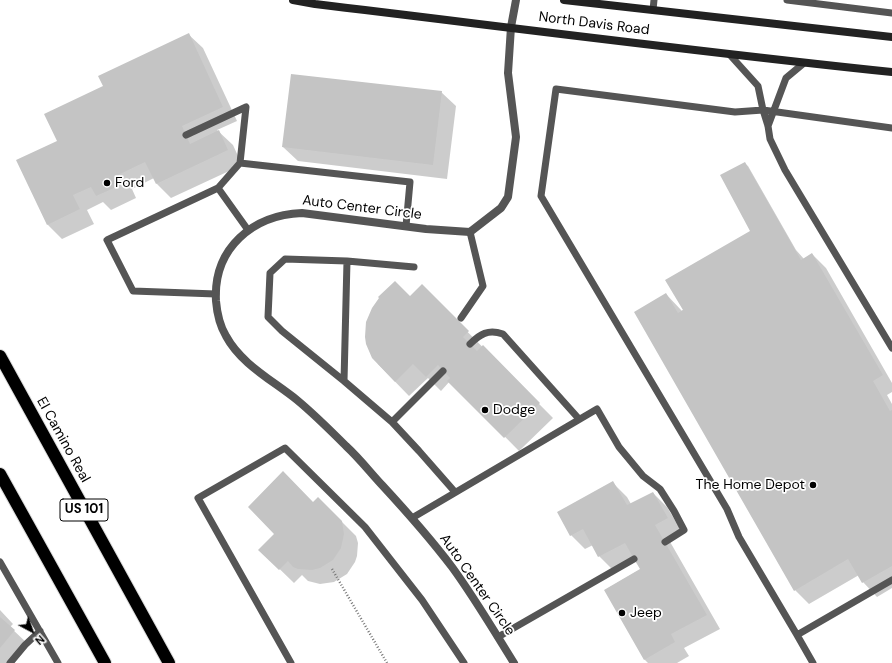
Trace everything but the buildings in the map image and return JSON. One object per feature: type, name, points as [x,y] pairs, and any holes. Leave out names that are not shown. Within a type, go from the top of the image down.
[{"type":"highway","name":"El Camino Real","points":[[0,356],[169,663]]},
{"type":"highway","points":[[0,474],[105,663]]},
{"type":"main road","name":"North Davis Road","points":[[293,0],[322,5],[730,55],[892,72]]},
{"type":"main road","name":"North Davis Road","points":[[564,0],[892,37]]},
{"type":"street","points":[[470,232],[501,208],[508,197],[516,137],[508,73],[511,27],[516,0]]},
{"type":"street","name":"Auto Center Circle","points":[[470,232],[406,226],[302,213],[274,217],[260,222],[248,230],[237,240],[228,252],[221,266],[217,280],[217,307],[220,323],[225,336],[236,351],[251,365],[297,400],[348,447],[412,518],[452,567],[514,663]]},
{"type":"lane","points":[[653,10],[654,0]]},
{"type":"lane","points":[[788,0],[892,13]]},
{"type":"lane","points":[[730,55],[758,86],[770,139],[785,170],[892,348]]},
{"type":"lane","points":[[768,126],[786,78],[804,63]]},
{"type":"lane","points":[[813,663],[739,538],[726,509],[541,196],[556,89],[735,112],[763,110],[892,128]]},
{"type":"lane","points":[[186,135],[246,107],[240,162],[218,188],[107,240],[133,291],[216,294]]},
{"type":"lane","points":[[240,162],[410,182],[406,226]]},
{"type":"lane","points":[[218,188],[248,230]]},
{"type":"lane","points":[[461,318],[483,286],[470,232]]},
{"type":"lane","points":[[414,267],[347,261],[285,259],[270,273],[268,317],[282,332],[344,380],[392,422],[455,492]]},
{"type":"lane","points":[[344,380],[347,261]]},
{"type":"lane","points":[[470,344],[476,338],[485,333],[494,331],[503,334],[579,419]]},
{"type":"lane","points":[[392,422],[443,371]]},
{"type":"lane","points":[[412,518],[596,409],[619,448],[643,476],[660,489],[684,530],[665,542]]},
{"type":"lane","points":[[291,663],[198,498],[285,448],[365,527],[422,600],[464,663]]},
{"type":"lane","points":[[498,637],[634,559]]},
{"type":"lane","points":[[0,562],[58,663]]},
{"type":"lane","points":[[797,636],[892,580]]},
{"type":"lane","points":[[10,663],[40,632]]},
{"type":"path","points":[[332,569],[387,663]]},
{"type":"place","name":"Ford","points":[[107,183]]},
{"type":"place","name":"Dodge","points":[[485,410]]},
{"type":"place","name":"The Home Depot","points":[[813,485]]},
{"type":"place","name":"Jeep","points":[[622,613]]}]
